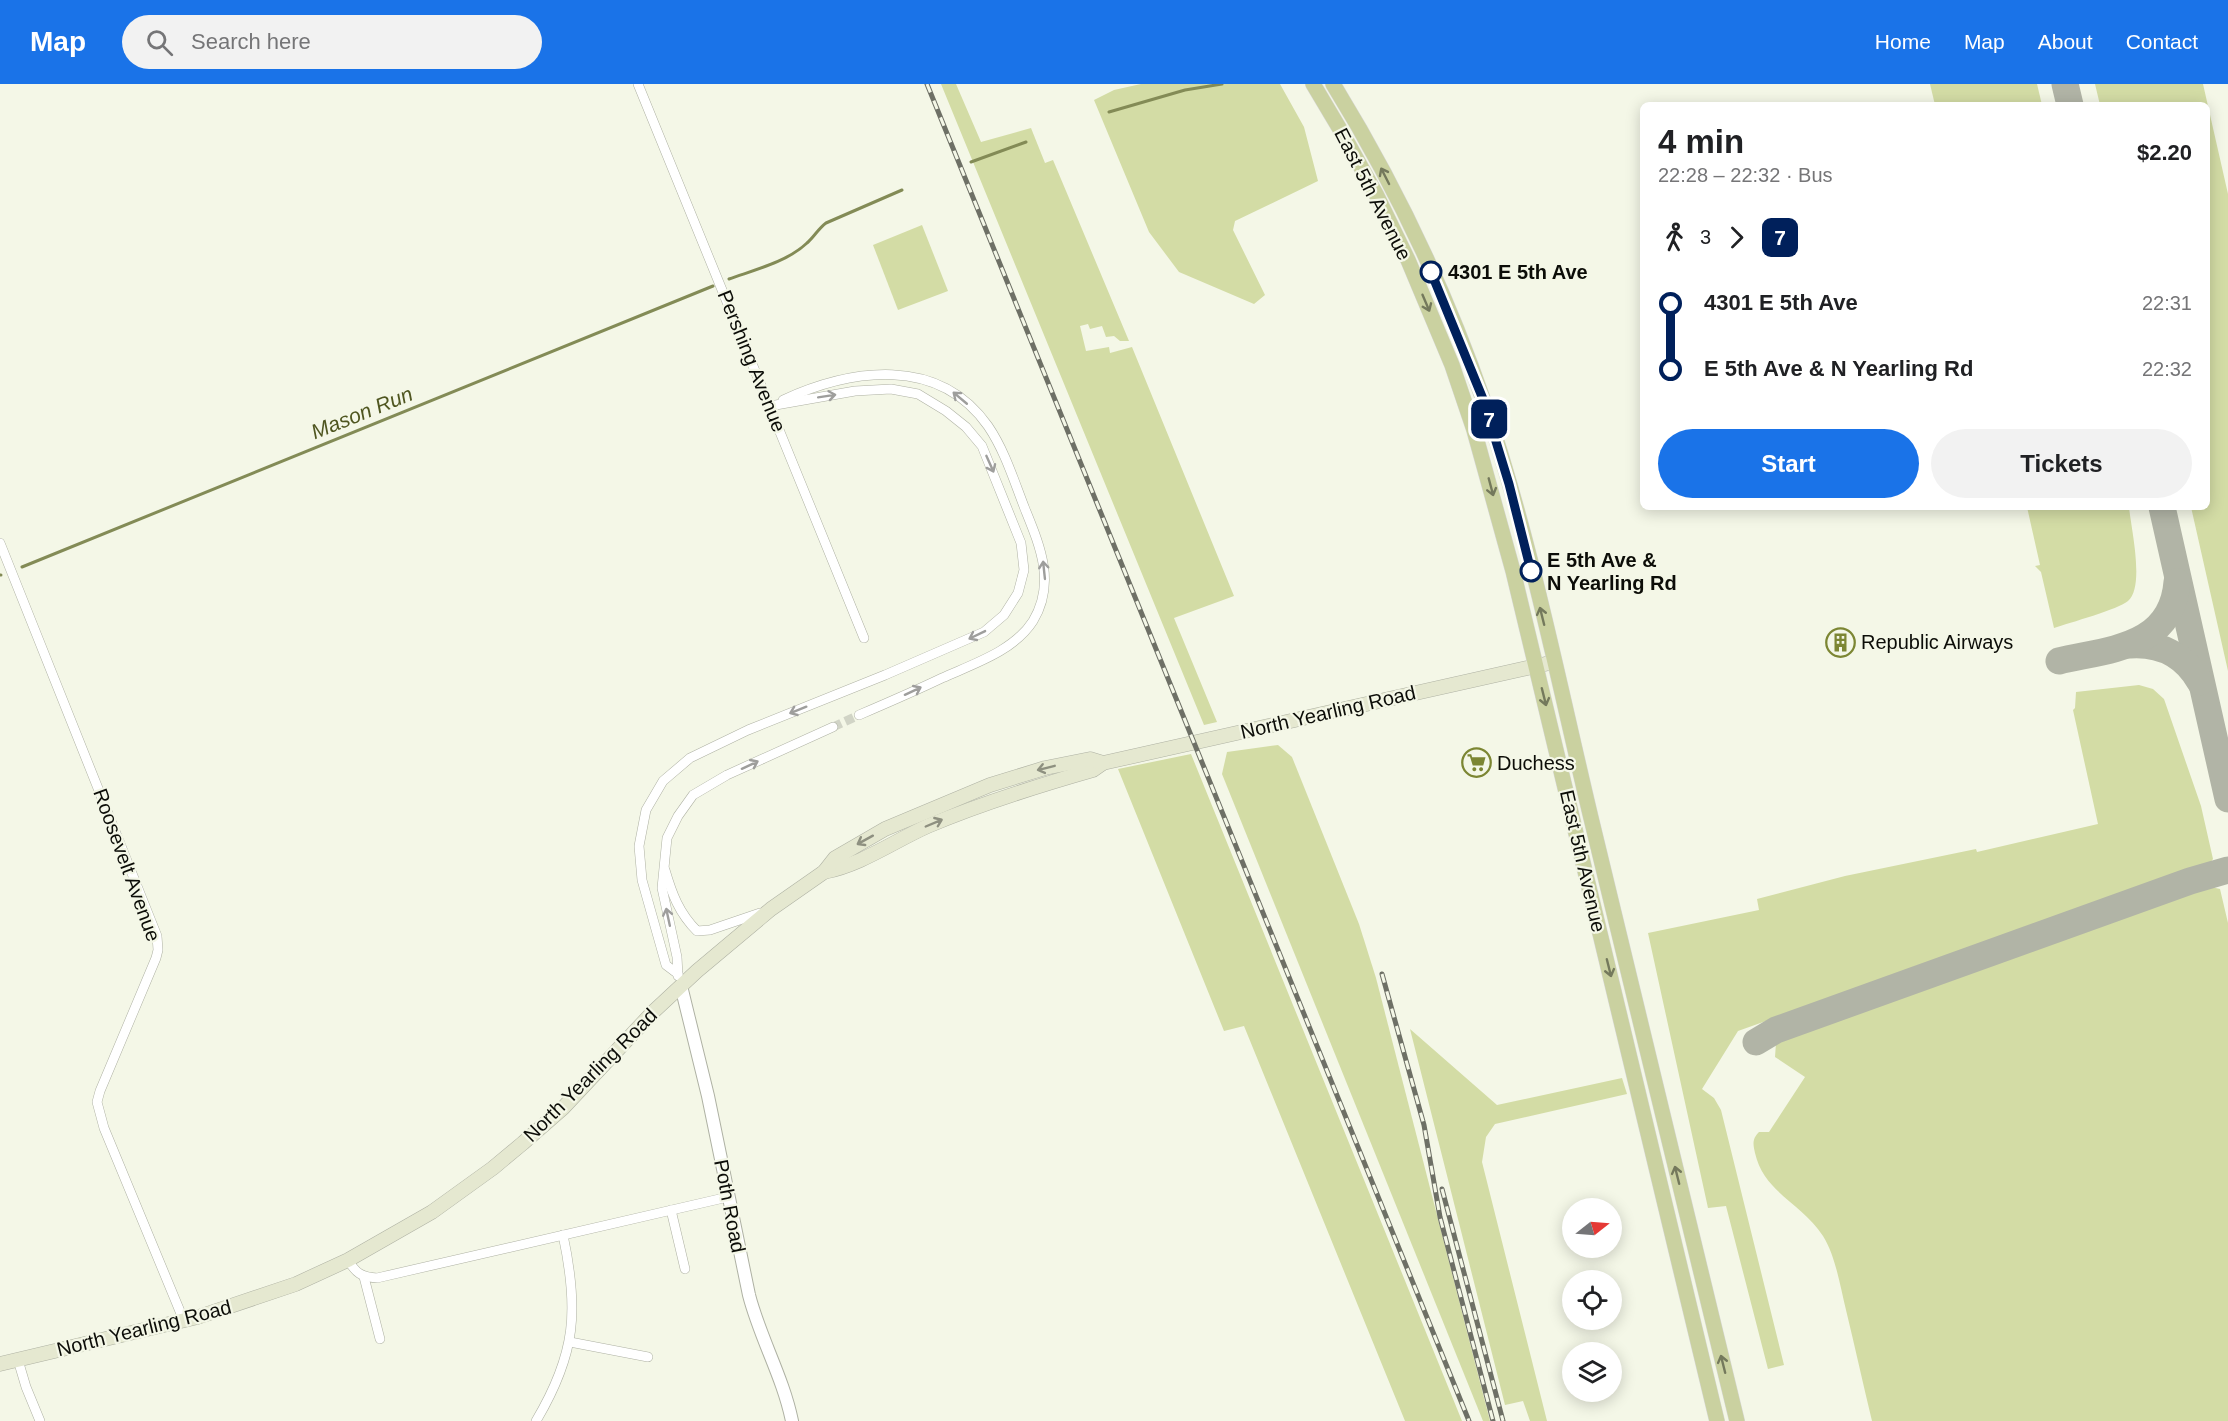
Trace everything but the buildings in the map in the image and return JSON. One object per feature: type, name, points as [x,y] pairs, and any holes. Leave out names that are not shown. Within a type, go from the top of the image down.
[{"type":"main road","name":"East 5th Avenue","points":[[1312,84],[1377,196],[1408,260],[1452,365],[1487,471],[1717,1421]]},
{"type":"main road","name":"East 5th Avenue","points":[[1333,84],[1361,130],[1407,221],[1471,366],[1509,484],[1737,1421]]},
{"type":"main road","name":"North Yearling Road","points":[[0,1364],[184,1321],[296,1284],[348,1260],[416,1222],[493,1168],[563,1108],[680,980],[771,909],[824,872],[835,858],[885,829],[945,802],[1045,768],[1090,759],[1103,763],[1554,662]]},
{"type":"street","name":"Pershing Avenue","points":[[638,84],[864,638]]},
{"type":"street","points":[[770,406],[814,386],[866,376],[890,374],[920,378],[939,384],[958,395],[987,424],[1039,543],[1046,572],[1044,597],[1033,622],[1017,639],[990,656],[859,716]]},
{"type":"street","points":[[680,980],[666,965],[642,880],[639,846],[646,810],[663,782],[690,758],[748,730],[984,632],[1004,615],[1018,593],[1024,570],[1021,543],[982,446],[966,427],[946,411],[918,394],[891,389],[855,391],[770,406]]},
{"type":"street","name":"Roosevelt Avenue","points":[[0,543],[157,936],[156,958],[100,1091],[98,1102],[104,1128],[184,1321]]},
{"type":"street","points":[[680,980],[662,888],[667,838],[693,795],[727,775],[833,727]]},
{"type":"street","points":[[664,864],[674,900],[685,919],[697,931],[710,930],[771,909]]},
{"type":"street","name":"Poth Road","points":[[680,980],[708,1096],[753,1310],[781,1382],[792,1421]]},
{"type":"street","points":[[348,1260],[364,1277],[377,1278],[728,1197]]},
{"type":"street","points":[[671,1210],[685,1269]]},
{"type":"street","points":[[536,1421],[556,1383],[570,1342],[573,1295],[563,1235]]},
{"type":"street","points":[[364,1277],[380,1339]]},
{"type":"street","points":[[570,1342],[648,1357]]},
{"type":"street","points":[[18,1360],[40,1421]]},
{"type":"green space","points":[[941,84],[956,84],[981,142],[1031,128],[1045,163],[1053,160],[1129,341],[1120,341],[1114,336],[1106,337],[1102,326],[1090,329],[1088,324],[1080,326],[1086,351],[1109,347],[1110,353],[1132,347],[1234,596],[1174,618],[1217,722],[1204,725]]},
{"type":"green space","points":[[1141,84],[1280,84],[1304,127],[1318,181],[1235,221],[1233,230],[1265,295],[1254,304],[1179,272],[1149,232],[1094,100],[1114,90]]},
{"type":"green space","points":[[1930,84],[2037,84],[2041,102],[1934,102]]},
{"type":"green space","points":[[2095,84],[2203,84],[2207,102],[2099,102]]},
{"type":"green space","points":[[2210,115],[2228,194],[2228,671],[2192,510],[2210,510]]},
{"type":"green space","points":[[922,225],[948,291],[898,310],[873,245]]},
{"type":"green space","points":[[2028,510],[2129,510],[2136,583],[2128,601],[2105,612],[2054,628],[2041,572],[2035,566],[2040,565]]},
{"type":"green space","points":[[2139,685],[2153,689],[2164,699],[2201,806],[2213,859],[2210,863],[1738,1031],[1702,1089],[1714,1098],[1721,1110],[1784,1365],[1768,1369],[1726,1206],[1708,1208],[1648,933],[1759,910],[1757,899],[1845,876],[1976,849],[1977,852],[2098,824],[2073,710],[2076,692]]},
{"type":"green space","points":[[1278,745],[1292,757],[1359,924],[1376,978],[1490,1421],[1483,1421],[1222,774],[1227,752]]},
{"type":"green space","points":[[1191,754],[1462,1421],[1405,1421],[1244,1026],[1224,1031],[1118,769]]},
{"type":"green space","points":[[2211,887],[2220,889],[2228,923],[2228,1421],[1872,1421],[1831,1253],[1823,1236],[1814,1225],[1766,1178],[1755,1153],[1755,1137],[1759,1132],[1769,1132],[1805,1077],[1775,1057],[1776,1043]]},
{"type":"green space","points":[[1410,1029],[1497,1105],[1622,1078],[1627,1094],[1495,1124],[1486,1137],[1482,1162],[1547,1421],[1530,1421],[1523,1401],[1505,1405]]},
{"type":"waterway","name":"Mason Run","points":[[1109,112],[1185,90],[1222,84]]},
{"type":"waterway","name":"Mason Run","points":[[971,162],[1026,142]]},
{"type":"waterway","name":"Mason Run","points":[[729,279],[770,265],[790,255],[807,243],[826,223],[902,190]]},
{"type":"waterway","name":"Mason Run","points":[[22,567],[713,286]]},
{"type":"taxiway","points":[[2065,84],[2069,102]]},
{"type":"taxiway","points":[[2163,510],[2228,799]]},
{"type":"taxiway","points":[[2059,661],[2117,648],[2151,633],[2173,604],[2177,582]]},
{"type":"taxiway","points":[[2130,645],[2151,646],[2171,653],[2187,665],[2200,682]]},
{"type":"taxiway","points":[[1756,1042],[1776,1030],[2190,881],[2228,870]]},
{"type":"tunnel","points":[[833,727],[859,715]]},
{"type":"railway","points":[[927,84],[1469,1421]]},
{"type":"railway","points":[[1382,974],[1424,1125],[1440,1217],[1493,1421]]},
{"type":"railway","points":[[1442,1189],[1503,1421]]},
{"type":"bus line","name":"7","points":[[1431,272],[1483,399],[1509,484],[1531,571]]},
{"type":"place","name":"4301 E 5th Ave","points":[[1431,272]]},
{"type":"place","name":"E 5th Ave & N Yearling Rd","points":[[1531,571]]},
{"type":"place","name":"Republic Airways","points":[[1840,642]]},
{"type":"place","name":"Duchess","points":[[1476,763]]}]
